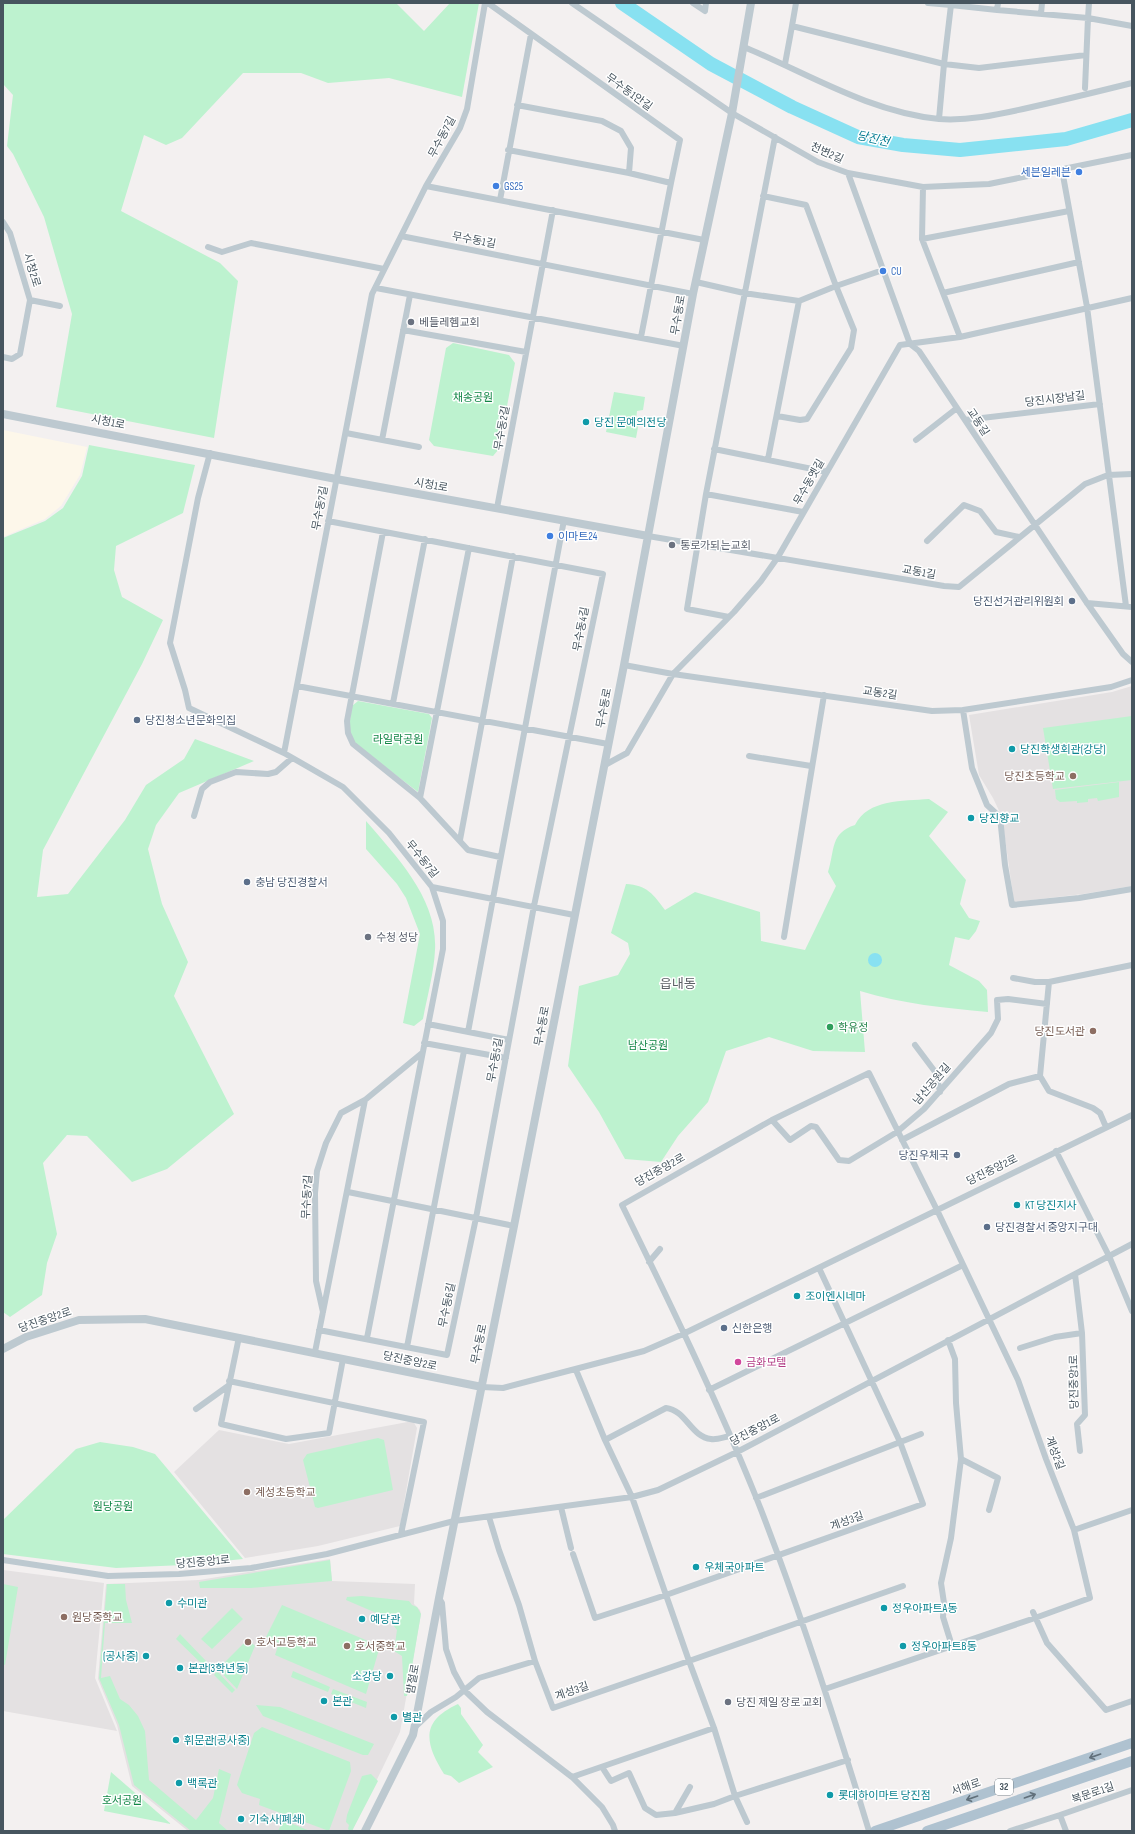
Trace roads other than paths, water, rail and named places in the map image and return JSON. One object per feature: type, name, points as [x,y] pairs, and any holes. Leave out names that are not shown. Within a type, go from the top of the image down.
[{"type":"main road","name":"서해로","points":[[875,1831],[1132,1743]]},
{"type":"main road","points":[[927,1831],[1132,1762]]},
{"type":"street","name":"무수동7길","points":[[284,753],[372,294],[426,186],[460,128],[467,109],[485,3]]},
{"type":"street","name":"무수동1안길","points":[[488,3],[680,140],[670,183],[662,231]]},
{"type":"street","name":"천변2길","points":[[572,3],[732,113],[818,162],[848,173],[923,187],[989,184],[1132,155]]},
{"type":"street","points":[[693,3],[705,11],[706,3]]},
{"type":"street","points":[[752,3],[743,50],[784,64],[816,80],[876,104],[939,119],[969,119],[1002,113],[1132,83]]},
{"type":"street","points":[[784,64],[796,3]]},
{"type":"street","points":[[928,3],[952,4],[997,10],[1088,18],[1132,26]]},
{"type":"street","points":[[997,10],[998,3]]},
{"type":"street","points":[[1041,14],[1042,3]]},
{"type":"street","points":[[1085,88],[1089,3]]},
{"type":"street","points":[[939,119],[944,64],[952,4]]},
{"type":"street","points":[[792,26],[944,64],[979,68],[1086,55]]},
{"type":"street","points":[[500,200],[508,150],[531,34]]},
{"type":"street","name":"무수동로","points":[[454,1521],[514,1226],[624,665],[693,294],[732,113],[743,50]]},
{"type":"street","points":[[517,105],[602,121],[621,131],[631,148],[629,173]]},
{"type":"street","points":[[729,617],[687,609],[714,449],[775,137]]},
{"type":"street","points":[[508,150],[629,173],[670,183]]},
{"type":"street","points":[[1062,170],[1087,307],[1100,404]]},
{"type":"street","name":"교동길","points":[[848,173],[910,344],[919,351],[1087,603],[1123,654],[1132,662]]},
{"type":"street","points":[[426,186],[704,240]]},
{"type":"street","points":[[923,187],[922,239],[960,337]]},
{"type":"street","points":[[763,196],[806,205],[854,330],[851,348],[807,420],[777,416]]},
{"type":"street","points":[[532,316],[553,210]]},
{"type":"street","points":[[922,239],[1069,211]]},
{"type":"street","name":"시청2로","points":[[3,222],[10,233],[30,300],[20,354],[12,359],[3,357]]},
{"type":"street","points":[[3,228],[10,233]]},
{"type":"street","points":[[641,337],[662,231]]},
{"type":"street","name":"무수동1길","points":[[401,236],[693,294]]},
{"type":"street","points":[[208,247],[222,252],[251,243],[384,269]]},
{"type":"street","points":[[942,293],[1079,262]]},
{"type":"street","points":[[696,282],[799,301],[836,286],[883,270]]},
{"type":"street","points":[[376,288],[532,316],[684,346]]},
{"type":"street","points":[[382,440],[410,295]]},
{"type":"street","name":"무수동옛길","points":[[604,764],[627,753],[673,674],[729,617],[761,581],[778,557],[900,345],[960,337],[1132,298]]},
{"type":"street","points":[[30,300],[60,306]]},
{"type":"street","points":[[768,459],[799,301]]},
{"type":"street","name":"무수동2길","points":[[497,508],[532,316]]},
{"type":"street","points":[[403,330],[526,352]]},
{"type":"street","name":"당진시장남길","points":[[965,420],[1100,404],[1108,476],[1129,607]]},
{"type":"street","points":[[916,440],[957,408]]},
{"type":"street","name":"시청1로","points":[[3,414],[210,453],[336,479],[648,536]]},
{"type":"street","points":[[346,433],[419,447]]},
{"type":"street","points":[[714,449],[827,472]]},
{"type":"street","name":"무수동7길","points":[[210,453],[198,498],[170,643],[185,690],[188,708],[284,753],[343,787],[389,833],[432,886],[443,921],[443,949],[395,1201]]},
{"type":"street","points":[[1036,526],[1085,484],[1108,476],[1132,474]]},
{"type":"street","points":[[706,494],[803,512]]},
{"type":"street","points":[[927,542],[964,505],[980,510],[996,532],[1018,537]]},
{"type":"street","points":[[468,1032],[564,520]]},
{"type":"street","name":"무수동4길","points":[[328,521],[603,574],[571,736],[534,906]]},
{"type":"street","name":"교동1길","points":[[778,557],[944,586],[959,587],[1018,537],[1036,526]]},
{"type":"street","points":[[383,532],[347,728],[353,744],[420,798],[468,850],[500,857]]},
{"type":"street","points":[[648,536],[778,557]]},
{"type":"street","points":[[393,703],[424,540]]},
{"type":"street","points":[[420,798],[469,548]]},
{"type":"street","points":[[460,840],[513,556]]},
{"type":"street","points":[[1087,603],[1129,607]]},
{"type":"street","name":"교동2길","points":[[624,665],[673,674],[932,711],[963,710],[1111,687],[1132,680]]},
{"type":"street","points":[[297,686],[438,711],[608,744]]},
{"type":"street","points":[[784,937],[811,766],[824,695]]},
{"type":"street","points":[[963,710],[972,768],[987,805],[1000,817],[1005,865],[1012,905],[1079,898],[1132,889]]},
{"type":"street","points":[[750,756],[811,766]]},
{"type":"street","points":[[194,816],[202,789],[210,782],[236,772],[268,774],[276,772],[292,758]]},
{"type":"street","points":[[432,886],[574,915]]},
{"type":"street","name":"무수동5길","points":[[476,1218],[534,906]]},
{"type":"street","points":[[1013,978],[1035,982],[1049,982],[1132,965]]},
{"type":"street","points":[[1049,982],[1040,1076],[1049,1091],[1093,1108],[1100,1113],[1106,1127]]},
{"type":"street","name":"남산공원길","points":[[897,1132],[924,1109],[992,1033],[998,1019],[997,1000],[1008,999],[1047,1004]]},
{"type":"street","points":[[428,1024],[509,1040]]},
{"type":"street","points":[[424,1043],[506,1058]]},
{"type":"street","points":[[915,1045],[936,1073],[940,1092]]},
{"type":"street","points":[[407,1347],[464,1051]]},
{"type":"street","name":"무수동7길","points":[[323,1312],[316,1281],[315,1193],[317,1171],[326,1143],[341,1113],[365,1100],[422,1053]]},
{"type":"street","name":"당진중앙2로","points":[[737,1452],[650,1262],[622,1205],[772,1120],[869,1073],[897,1132]]},
{"type":"street","points":[[902,1140],[1009,1084],[1040,1076]]},
{"type":"street","name":"무수동7길","points":[[315,1352],[348,1192],[365,1100]]},
{"type":"street","name":"당진중앙2로","points":[[3,1349],[26,1337],[79,1320],[145,1320],[315,1352],[482,1387],[503,1388],[644,1351],[683,1334],[1132,1115]]},
{"type":"street","points":[[772,1120],[790,1140],[811,1126],[816,1127],[839,1160],[849,1161],[871,1150],[897,1132],[937,1210],[988,1321]]},
{"type":"street","points":[[1056,1151],[1109,1256],[1132,1311]]},
{"type":"street","points":[[348,1192],[514,1226]]},
{"type":"street","points":[[367,1338],[395,1201]]},
{"type":"street","name":"무수동6길","points":[[320,1330],[367,1338],[447,1355],[476,1218]]},
{"type":"street","name":"당진중앙1로","points":[[3,1560],[108,1576],[179,1574],[252,1568],[327,1554],[454,1521],[632,1497],[658,1490],[737,1452],[1132,1244]]},
{"type":"street","points":[[650,1262],[660,1249]]},
{"type":"street","points":[[709,1390],[844,1322],[963,1265]]},
{"type":"street","points":[[819,1268],[870,1381],[900,1442]]},
{"type":"street","name":"당진중앙1로","points":[[1075,1274],[1082,1333],[1085,1415],[1077,1424],[1080,1451]]},
{"type":"street","name":"계성2길","points":[[988,1321],[1018,1380],[1046,1459],[1074,1530],[1090,1598],[1034,1615]]},
{"type":"street","points":[[1020,1348],[1055,1337],[1082,1333]]},
{"type":"street","points":[[239,1338],[228,1383],[221,1424],[286,1439],[329,1433],[343,1359]]},
{"type":"street","points":[[948,1340],[955,1359],[956,1403],[961,1459],[951,1538],[941,1583],[944,1603],[943,1617],[952,1646]]},
{"type":"street","points":[[576,1370],[605,1440],[632,1497],[714,1728],[735,1796],[747,1822]]},
{"type":"street","points":[[196,1409],[228,1383],[424,1422],[402,1534]]},
{"type":"street","points":[[605,1440],[666,1408],[673,1409],[678,1413],[700,1436],[712,1439],[730,1436]]},
{"type":"street","points":[[756,1498],[921,1434]]},
{"type":"street","name":"계성3길","points":[[573,1554],[595,1618],[777,1557],[923,1504],[900,1442]]},
{"type":"street","points":[[737,1452],[756,1498],[825,1689],[869,1831]]},
{"type":"street","points":[[961,1459],[998,1478],[989,1510]]},
{"type":"street","points":[[561,1507],[571,1548]]},
{"type":"street","points":[[1074,1530],[1132,1510]]},
{"type":"street","points":[[415,1727],[431,1712],[456,1697],[479,1678],[535,1661],[519,1605],[489,1517]]},
{"type":"street","name":"밤절로","points":[[365,1831],[414,1735],[454,1521]]},
{"type":"street","name":"계성3길","points":[[535,1661],[553,1708],[903,1586]]},
{"type":"street","points":[[439,1598],[442,1603],[446,1649],[454,1672],[464,1690],[487,1712],[572,1777],[602,1807],[615,1831]]},
{"type":"street","points":[[825,1689],[952,1646],[1034,1615],[1047,1643],[1106,1710],[1132,1701]]},
{"type":"street","points":[[572,1777],[714,1728]]},
{"type":"street","points":[[602,1767],[611,1781],[629,1773],[644,1808],[656,1815],[675,1813],[714,1804],[848,1760]]},
{"type":"street","points":[[675,1813],[690,1788]]},
{"type":"street","name":"북문로1길","points":[[1010,1831],[1132,1790]]},
{"type":"street","points":[[1060,1814],[1066,1831]]},
{"type":"water","points":[[875,953],[880,955],[882,960],[880,965],[875,967],[870,965],[868,960],[870,955]]},
{"type":"waterway","name":"당진천","points":[[622,3],[711,64],[792,107],[858,137],[903,145],[960,150],[1066,139],[1132,120]]},
{"type":"place","name":"세븐일레븐","points":[[1079,172]]},
{"type":"place","name":"GS25","points":[[496,186]]},
{"type":"place","name":"CU","points":[[883,271]]},
{"type":"place","name":"베들레헴교회","points":[[411,322]]},
{"type":"place","name":"당진 문예의전당","points":[[586,422]]},
{"type":"place","name":"이마트24","points":[[550,536]]},
{"type":"place","name":"통로가되는교회","points":[[672,545]]},
{"type":"place","name":"당진선거관리위원회","points":[[1072,601]]},
{"type":"place","name":"당진청소년문화의집","points":[[137,720]]},
{"type":"place","name":"당진학생회관(강당)","points":[[1012,749]]},
{"type":"place","name":"당진초등학교","points":[[1073,776]]},
{"type":"place","name":"당진향교","points":[[971,818]]},
{"type":"place","name":"충남 당진경찰서","points":[[247,882]]},
{"type":"place","name":"수청 성당","points":[[368,937]]},
{"type":"place","name":"학유정","points":[[830,1027]]},
{"type":"place","name":"당진도서관","points":[[1093,1031]]},
{"type":"place","name":"당진우체국","points":[[957,1155]]},
{"type":"place","name":"KT 당진지사","points":[[1017,1205]]},
{"type":"place","name":"당진경찰서 중앙지구대","points":[[987,1227]]},
{"type":"place","name":"조이엔시네마","points":[[797,1296]]},
{"type":"place","name":"신한은행","points":[[724,1328]]},
{"type":"place","name":"금화모텔","points":[[738,1362]]},
{"type":"place","name":"계성초등학교","points":[[247,1492]]},
{"type":"place","name":"우체국아파트","points":[[696,1567]]},
{"type":"place","name":"수미관","points":[[169,1603]]},
{"type":"place","name":"정우아파트A동","points":[[884,1608]]},
{"type":"place","name":"원당중학교","points":[[64,1617]]},
{"type":"place","name":"예당관","points":[[362,1619]]},
{"type":"place","name":"호서고등학교","points":[[248,1642]]},
{"type":"place","name":"호서중학교","points":[[347,1646]]},
{"type":"place","name":"정우아파트B동","points":[[903,1646]]},
{"type":"place","name":"(공사중)","points":[[146,1656]]},
{"type":"place","name":"본관(3학년동)","points":[[180,1668]]},
{"type":"place","name":"소강당","points":[[390,1676]]},
{"type":"place","name":"본관","points":[[324,1701]]},
{"type":"place","name":"당진 제일 장로 교회","points":[[728,1702]]},
{"type":"place","name":"별관","points":[[394,1717]]},
{"type":"place","name":"휘문관(공사중)","points":[[176,1740]]},
{"type":"place","name":"백록관","points":[[179,1783]]},
{"type":"place","name":"롯데하이마트 당진점","points":[[830,1795]]},
{"type":"place","name":"기숙사(폐쇄)","points":[[241,1819]]},
{"type":"district","name":"읍내동","points":[[678,984]]},
{"type":"park label","name":"채송공원","points":[[473,397]]},
{"type":"park label","name":"라일락공원","points":[[398,739]]},
{"type":"park label","name":"남산공원","points":[[648,1045]]},
{"type":"park label","name":"원당공원","points":[[113,1506]]},
{"type":"park label","name":"호서공원","points":[[122,1800]]}]
